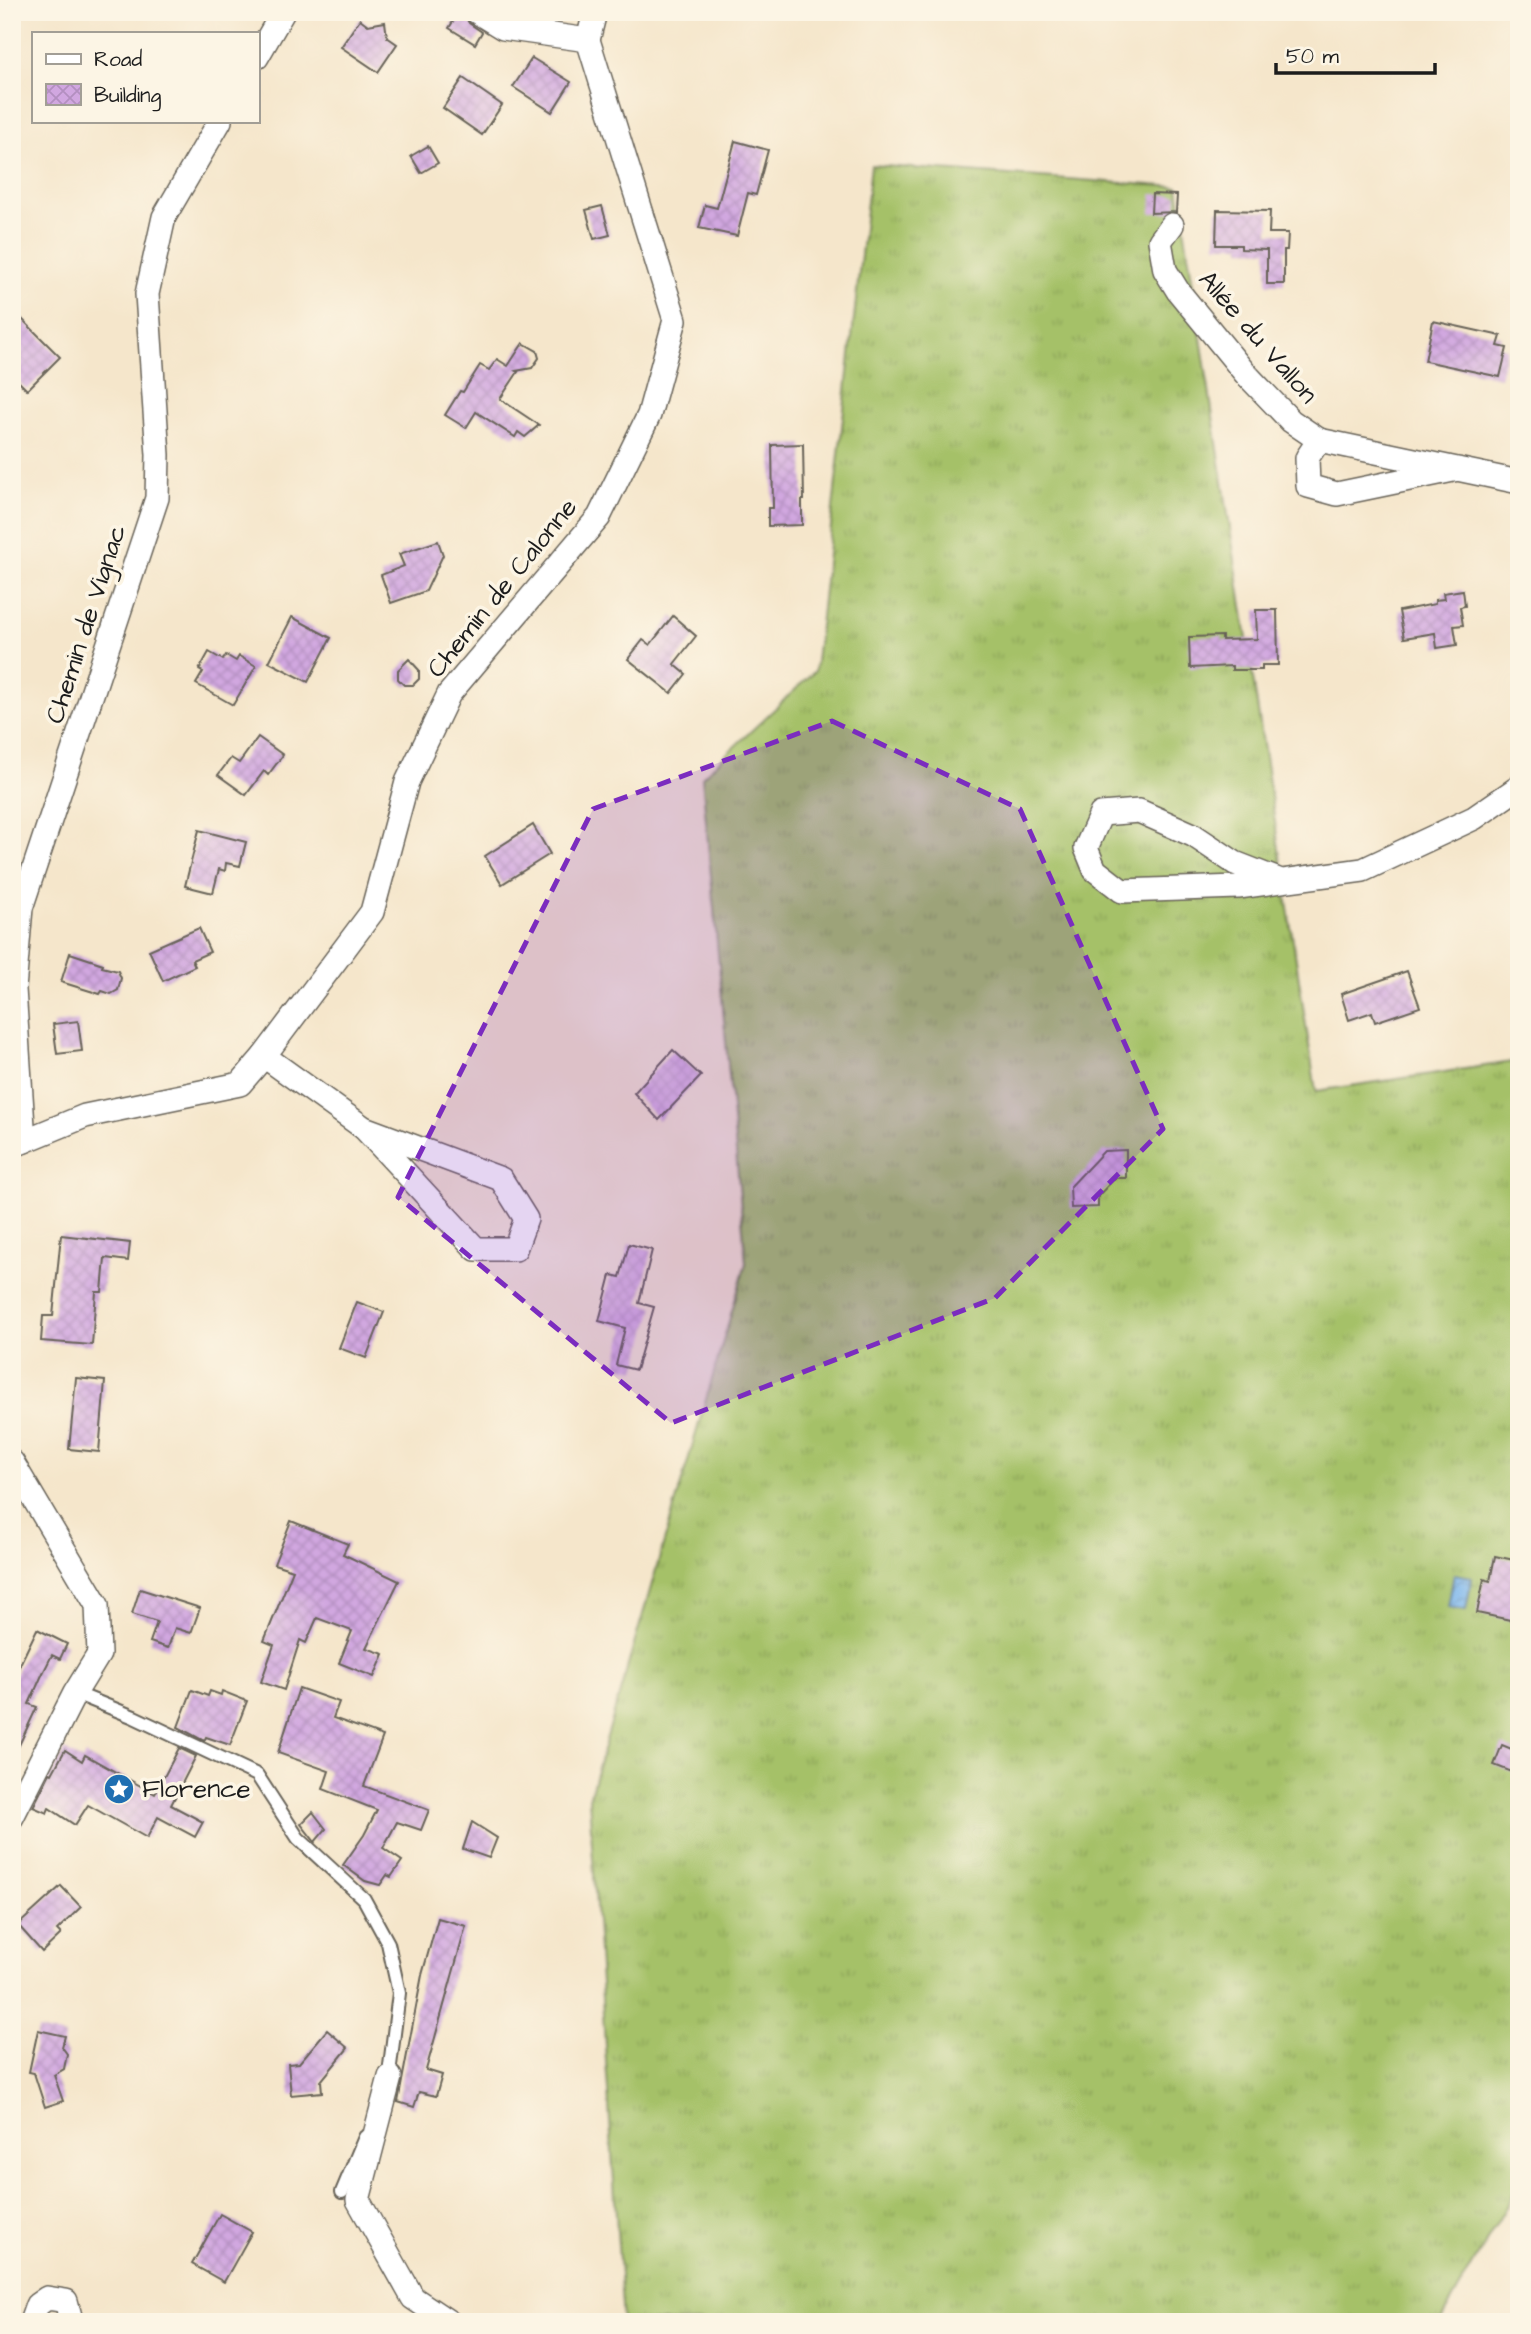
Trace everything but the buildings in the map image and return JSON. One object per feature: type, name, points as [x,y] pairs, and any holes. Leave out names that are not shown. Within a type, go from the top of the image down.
[{"type":"street","points":[[259,54],[283,12]]},
{"type":"street","points":[[477,12],[503,28],[588,40],[595,12]]},
{"type":"street","name":"Chemin de Calonne","points":[[18,1143],[85,1116],[240,1084],[372,912],[407,782],[449,694],[599,517],[649,415],[675,320],[588,40]]},
{"type":"street","name":"Chemin de Vignac","points":[[18,1143],[15,989],[21,908],[157,498],[158,455],[147,294],[164,216],[219,122]]},
{"type":"street","name":"Allée du Vallon","points":[[1172,226],[1160,242],[1166,270],[1178,291],[1245,373],[1291,421],[1319,440],[1519,482]]},
{"type":"street","name":"Allée du Vallon","points":[[1319,440],[1307,458],[1308,486],[1337,494],[1458,469]]},
{"type":"street","points":[[1281,881],[1235,863],[1193,835],[1139,811],[1101,814],[1086,848],[1095,870],[1122,891],[1238,887],[1363,870],[1475,818],[1519,787]]},
{"type":"street","points":[[264,1056],[364,1128],[476,1249],[515,1249],[526,1219],[501,1180],[364,1128]]},
{"type":"street","points":[[12,1462],[97,1605],[99,1654],[75,1693],[12,1817]]},
{"type":"street","points":[[390,2077],[358,2200],[413,2298],[449,2322]]},
{"type":"street","points":[[31,2322],[37,2305],[47,2298],[65,2301],[71,2320],[69,2322]]},
{"type":"lane","points":[[75,1693],[134,1717],[257,1775],[298,1838],[364,1899],[388,1943],[399,1993],[390,2077],[342,2192]]},
{"type":"highlighted area","points":[[832,721],[1020,809],[1163,1129],[995,1298],[671,1423],[398,1197],[593,809]]},
{"type":"green space","points":[[871,165],[1178,187],[1316,1091],[1519,1061],[1519,2184],[1440,2322],[623,2322],[589,1798],[746,1263],[702,777],[815,671]]},
{"type":"water","points":[[1454,1574],[1472,1577],[1466,1610],[1448,1607]]},
{"type":"place","name":"Florence","points":[[119,1789]]}]
